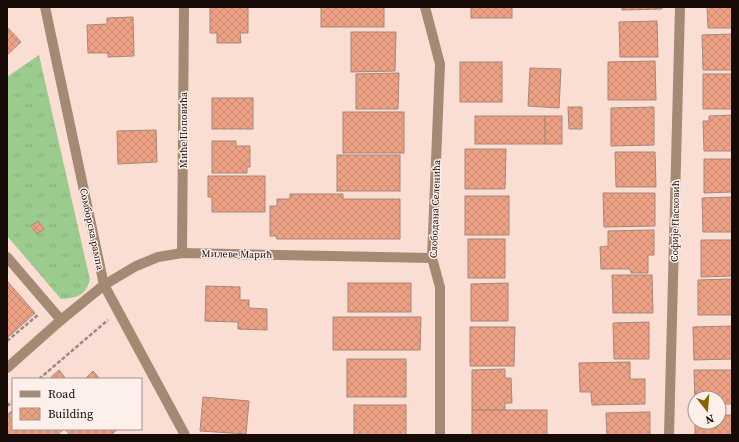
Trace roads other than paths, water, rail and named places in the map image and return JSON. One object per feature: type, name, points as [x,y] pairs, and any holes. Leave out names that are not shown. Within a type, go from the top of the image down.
[{"type":"street","name":"Сомборска рампа","points":[[45,7],[104,285],[185,435]]},
{"type":"street","name":"Миће Поповића","points":[[182,253],[184,7]]},
{"type":"street","name":"Слободана Селенића","points":[[425,7],[440,64],[432,258],[440,287],[440,435]]},
{"type":"street","name":"Софије Пасковић","points":[[669,435],[680,7]]},
{"type":"street","name":"Милеве Марић","points":[[7,368],[61,320],[104,285],[136,266],[158,257],[182,253],[432,258]]},
{"type":"street","points":[[7,257],[61,320]]}]
